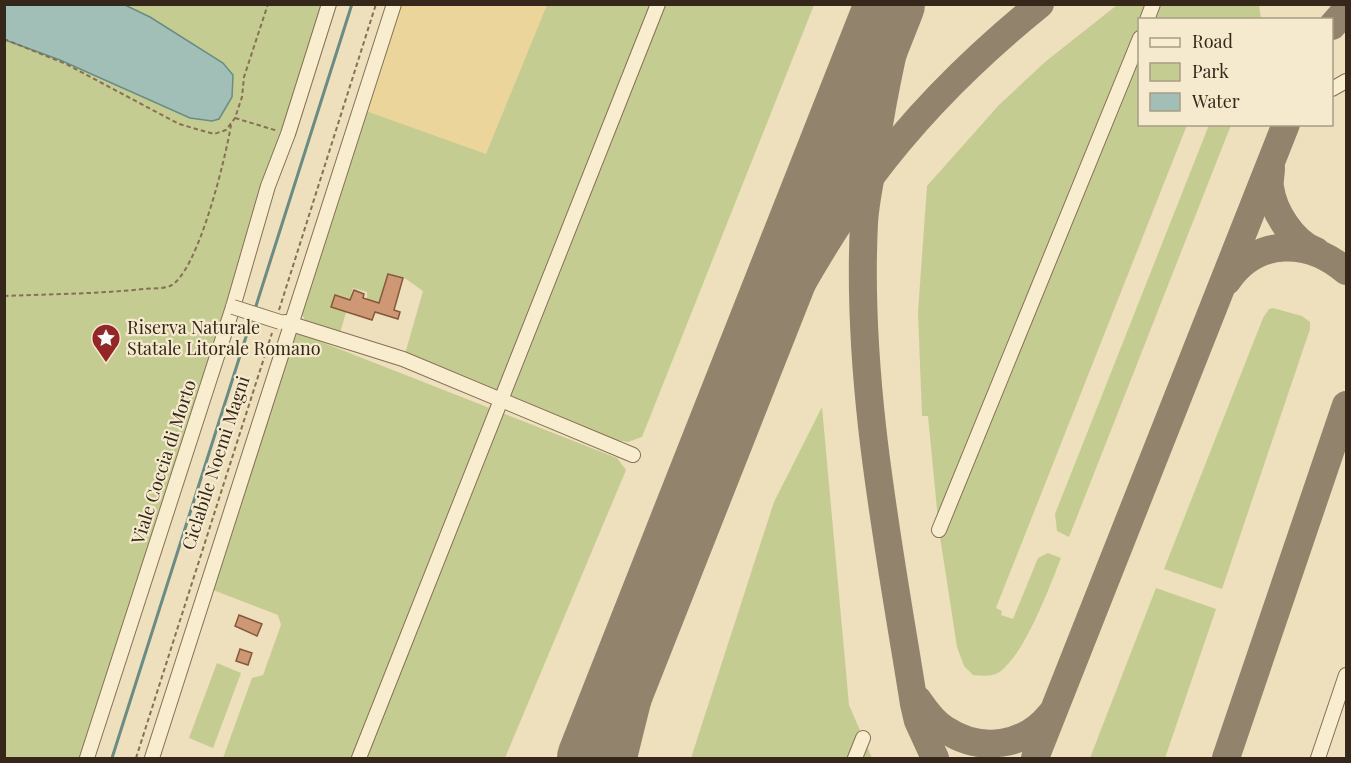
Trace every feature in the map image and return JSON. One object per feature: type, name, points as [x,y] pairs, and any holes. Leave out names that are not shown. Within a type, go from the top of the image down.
[{"type":"street","name":"Viale Coccia di Morto","points":[[87,759],[234,307],[268,186],[288,134],[329,4]]},
{"type":"street","points":[[153,759],[280,323],[394,4]]},
{"type":"street","points":[[359,759],[658,4]]},
{"type":"street","points":[[939,530],[1138,43]]},
{"type":"street","points":[[1333,88],[1347,81]]},
{"type":"street","points":[[234,307],[403,359],[633,455]]},
{"type":"street","points":[[1318,759],[1347,675]]},
{"type":"street","points":[[855,759],[863,738]]},
{"type":"path","points":[[4,296],[132,290],[170,286],[175,282],[193,257],[226,152],[231,125],[242,97],[244,76],[268,4]]},
{"type":"path","name":"Ciclabile Noemi Magni","points":[[136,759],[280,323],[376,4]]},
{"type":"path","points":[[4,39],[66,64],[201,132],[214,135],[231,125]]},
{"type":"path","points":[[235,118],[288,134]]},
{"type":"green space","name":"Riserva Naturale Statale Litorale Romano","points":[[4,5],[321,5],[82,758],[5,758]]},
{"type":"green space","points":[[397,5],[814,5],[642,437],[628,442],[610,439],[405,354],[423,291],[406,279],[391,275],[382,304],[367,299],[367,292],[353,288],[340,333],[306,322],[301,313]]},
{"type":"green space","points":[[1117,5],[1259,5],[1261,18],[1138,18],[1138,126],[1187,126],[996,608],[1002,611],[1001,615],[1013,619],[1038,558],[1048,553],[1061,558],[1036,618],[1010,662],[995,674],[973,675],[964,666],[957,647],[939,530],[928,416],[922,416],[918,312],[927,186],[999,105],[1045,62]]},
{"type":"green space","points":[[1209,126],[1231,126],[1069,537],[1057,531],[1055,514]]},
{"type":"green space","points":[[1273,308],[1302,316],[1310,322],[1310,329],[1222,589],[1164,569],[1263,318],[1269,309]]},
{"type":"green space","points":[[296,332],[617,458],[626,470],[505,758],[223,758],[252,678],[263,675],[281,625],[278,615],[213,590]]},
{"type":"green space","points":[[822,407],[849,705],[872,758],[691,758],[774,502]]},
{"type":"green space","points":[[1156,588],[1216,609],[1165,758],[1090,758]]},
{"type":"green space","points":[[217,663],[241,673],[213,748],[189,738]]},
{"type":"sand","points":[[399,5],[547,5],[486,154],[363,110]]},
{"type":"water","points":[[4,5],[125,5],[150,17],[223,63],[233,75],[232,97],[219,119],[212,121],[190,118],[60,60],[5,40]]},
{"type":"building","points":[[388,274],[403,278],[394,310],[400,312],[398,319],[375,312],[372,320],[331,307],[335,295],[350,300],[354,290],[364,294],[363,298],[379,303]]},
{"type":"building","points":[[239,615],[262,624],[257,636],[235,626]]},
{"type":"building","points":[[240,649],[252,653],[248,665],[236,661]]},
{"type":"waterway","points":[[255,309],[352,4]]},
{"type":"waterway","points":[[112,758],[252,318]]},
{"type":"taxiway","points":[[905,4],[886,86],[865,209],[863,283],[865,344],[885,525],[914,704],[918,721],[935,758]]},
{"type":"taxiway","points":[[719,439],[771,339],[827,241],[869,179],[907,131],[949,86],[1040,4]]},
{"type":"taxiway","points":[[1333,25],[1346,10]]},
{"type":"taxiway","points":[[1035,758],[1285,126]]},
{"type":"taxiway","points":[[1271,168],[1270,187],[1280,216],[1292,234],[1316,251]]},
{"type":"taxiway","points":[[1227,281],[1253,256],[1268,250],[1284,248],[1300,248],[1316,253],[1346,271]]},
{"type":"taxiway","points":[[1226,758],[1346,405]]},
{"type":"taxiway","points":[[623,758],[672,561]]},
{"type":"taxiway","points":[[918,700],[930,717],[946,730],[959,737],[988,744],[1002,743],[1028,734],[1050,715]]},
{"type":"runway","points":[[592,758],[890,4]]},
{"type":"place","name":"Riserva Naturale Statale Litorale Romano","points":[[106,364]]}]
